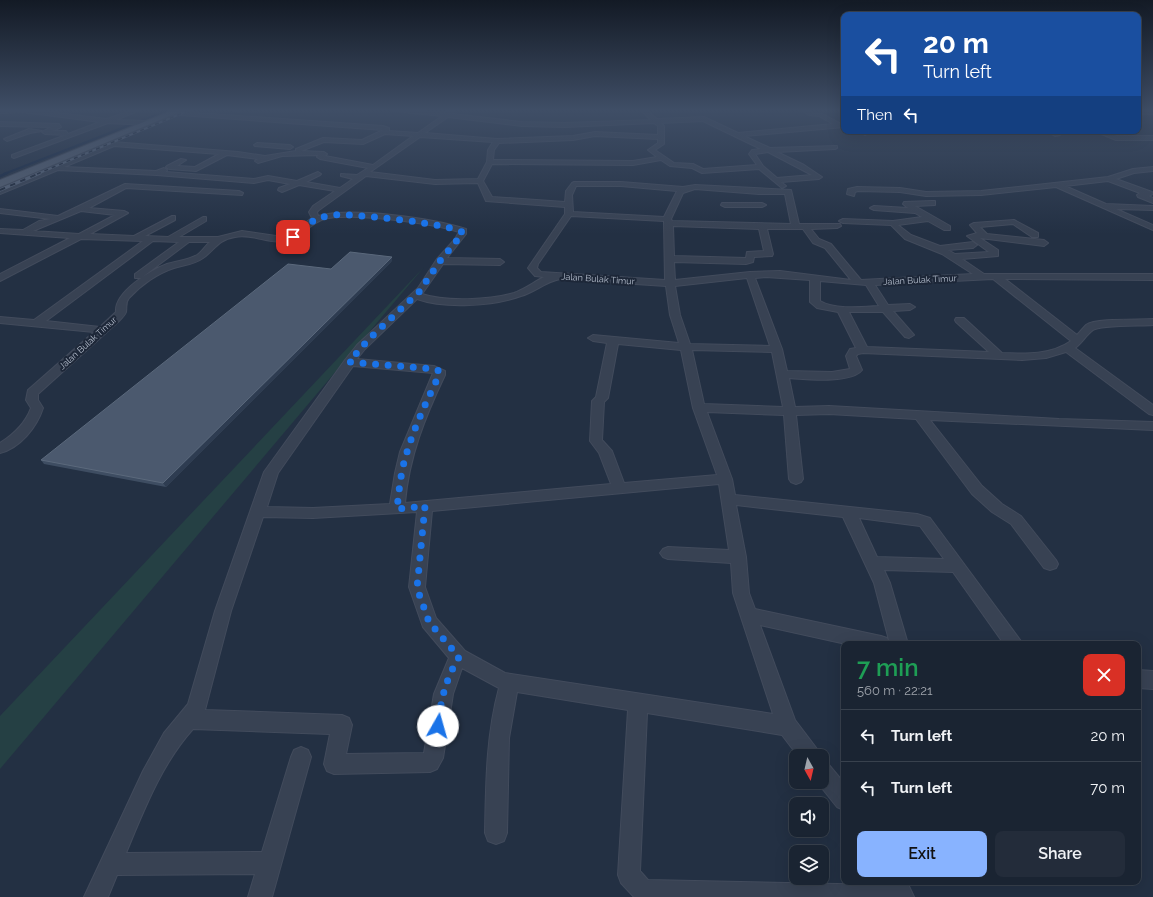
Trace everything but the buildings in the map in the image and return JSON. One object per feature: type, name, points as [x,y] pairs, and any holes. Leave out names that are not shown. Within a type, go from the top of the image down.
[{"type":"main road","points":[[0,184],[78,151]]},
{"type":"street","points":[[14,156],[28,151]]},
{"type":"street","points":[[0,192],[97,151]]},
{"type":"street","points":[[199,151],[265,158]]},
{"type":"street","points":[[316,218],[313,212],[316,208],[397,151]]},
{"type":"street","points":[[480,181],[490,162],[491,151]]},
{"type":"street","points":[[652,151],[672,165],[693,166],[702,171],[761,167]]},
{"type":"street","points":[[760,151],[752,152],[761,167],[788,192],[795,225]]},
{"type":"street","points":[[768,151],[802,166],[819,177],[776,180]]},
{"type":"street","points":[[253,164],[280,153],[293,152],[324,154],[320,157],[375,167]]},
{"type":"street","points":[[169,167],[196,169],[226,153]]},
{"type":"street","points":[[490,162],[633,163],[662,158]]},
{"type":"street","points":[[157,173],[184,160]]},
{"type":"street","points":[[56,168],[157,173],[254,181],[268,178],[342,190]]},
{"type":"street","points":[[851,194],[851,191],[857,189],[963,194],[1109,179],[1133,171],[1153,169]]},
{"type":"street","points":[[695,187],[701,179],[702,171]]},
{"type":"street","points":[[282,190],[301,183],[318,174]]},
{"type":"street","points":[[343,175],[435,182],[480,181]]},
{"type":"street","points":[[1109,179],[1149,194],[1141,195],[1153,201]]},
{"type":"street","points":[[480,181],[489,199],[668,221],[764,226],[805,226],[907,223],[930,219]]},
{"type":"street","points":[[554,276],[538,274],[533,271],[534,262],[541,255],[569,209],[567,199],[569,190],[574,184],[620,184],[683,189],[695,187],[758,192],[788,192]]},
{"type":"street","points":[[1057,185],[1107,206],[1153,228]]},
{"type":"street","points":[[23,233],[42,223],[48,223],[80,209],[125,186],[239,193]]},
{"type":"street","points":[[683,189],[680,192],[668,221],[670,283],[675,315],[686,347],[699,408],[725,479],[738,557],[741,593],[787,726],[805,749]]},
{"type":"street","points":[[670,259],[750,260],[750,254],[769,254],[762,205],[758,192]]},
{"type":"street","points":[[932,203],[907,204],[916,211],[947,228]]},
{"type":"street","points":[[725,205],[762,205]]},
{"type":"street","points":[[1107,206],[1153,208]]},
{"type":"street","points":[[874,208],[916,211]]},
{"type":"street","points":[[0,278],[78,236],[124,214],[80,209]]},
{"type":"street","points":[[896,210],[907,223]]},
{"type":"street","points":[[0,211],[60,217]]},
{"type":"street","name":"Jalan Bulak Timur","points":[[0,449],[16,439],[30,426],[37,408],[32,400],[32,393],[121,312],[120,307],[123,298],[132,291],[167,267],[198,258],[221,239],[227,236],[243,234],[286,239],[293,237],[304,226],[316,218],[333,215],[354,215],[432,224],[463,231],[460,238],[440,261],[416,295],[420,297],[438,299],[502,299],[520,294],[554,276],[670,283],[730,279],[750,275],[781,274],[864,283],[929,281],[981,276],[1153,277]]},
{"type":"street","points":[[137,237],[172,218]]},
{"type":"street","points":[[170,239],[203,219]]},
{"type":"street","points":[[972,240],[983,234],[974,225],[1011,220],[1034,234]]},
{"type":"street","points":[[893,223],[899,232],[908,238],[938,249],[981,276]]},
{"type":"street","points":[[805,226],[816,241],[828,246],[864,283],[909,335]]},
{"type":"street","points":[[0,231],[78,236],[186,240],[221,239]]},
{"type":"street","points":[[938,249],[991,236],[1044,243]]},
{"type":"street","points":[[37,323],[152,238]]},
{"type":"street","points":[[133,280],[186,240]]},
{"type":"street","points":[[951,257],[995,254],[995,252],[972,240]]},
{"type":"street","points":[[440,261],[500,262]]},
{"type":"street","points":[[750,275],[758,301],[772,332],[777,349],[790,411],[796,479]]},
{"type":"street","points":[[995,276],[1078,341]]},
{"type":"street","points":[[815,278],[815,302],[817,305],[827,308],[842,309],[910,307]]},
{"type":"street","points":[[96,897],[132,813],[172,739],[191,719],[202,692],[223,611],[271,472],[349,362],[369,339],[416,295]]},
{"type":"street","points":[[842,309],[863,350]]},
{"type":"street","points":[[0,320],[103,330]]},
{"type":"street","points":[[960,320],[999,356]]},
{"type":"street","points":[[782,374],[842,375],[852,373],[856,370],[851,356],[854,351],[863,350],[999,356],[1046,355],[1068,348],[1078,341],[1090,327],[1105,324],[1153,322]]},
{"type":"street","points":[[593,338],[686,347],[777,349]]},
{"type":"street","points":[[613,340],[602,398],[598,401],[596,441],[605,451],[619,488]]},
{"type":"street","points":[[1068,348],[1153,411]]},
{"type":"street","points":[[349,362],[434,369],[439,371],[439,375],[417,423],[407,452],[401,478],[397,509]]},
{"type":"street","points":[[699,408],[790,411],[829,410],[1043,422],[1153,426]]},
{"type":"street","points":[[919,414],[978,490],[998,508],[1016,520],[1050,564]]},
{"type":"street","points":[[258,512],[314,513],[397,509],[725,479]]},
{"type":"street","points":[[728,499],[917,519],[926,522],[1012,641]]},
{"type":"street","points":[[425,506],[417,588],[429,622],[459,657],[502,681],[787,726]]},
{"type":"street","points":[[848,511],[882,583],[898,641]]},
{"type":"street","points":[[668,553],[738,557]]},
{"type":"street","points":[[873,563],[958,566]]},
{"type":"street","points":[[749,615],[867,641]]},
{"type":"street","points":[[191,719],[342,725],[334,764],[430,762],[433,758],[442,696],[446,680],[459,657]]},
{"type":"street","points":[[1141,679],[1153,680]]},
{"type":"street","points":[[496,833],[497,753],[502,710],[510,682]]},
{"type":"street","points":[[638,702],[629,875],[638,886],[645,891],[902,897],[897,885]]},
{"type":"street","points":[[260,897],[302,757]]},
{"type":"street","points":[[829,781],[841,796]]},
{"type":"street","points":[[110,864],[269,863]]},
{"type":"green space","points":[[424,267],[0,769],[0,716]]},
{"type":"waterway","points":[[4,174],[63,151]]},
{"type":"waterway","points":[[0,176],[7,173]]},
{"type":"railway","points":[[37,174],[92,151]]},
{"type":"railway","points":[[0,190],[40,173]]},
{"type":"route","points":[[293,237],[304,226],[316,218],[333,215],[354,215],[410,221],[463,231],[460,238],[448,250],[419,292],[361,347],[349,362],[434,369],[439,371],[439,375],[417,423],[407,452],[401,478],[397,509],[425,506],[417,588],[429,622],[459,657],[446,680],[438,726]]}]
